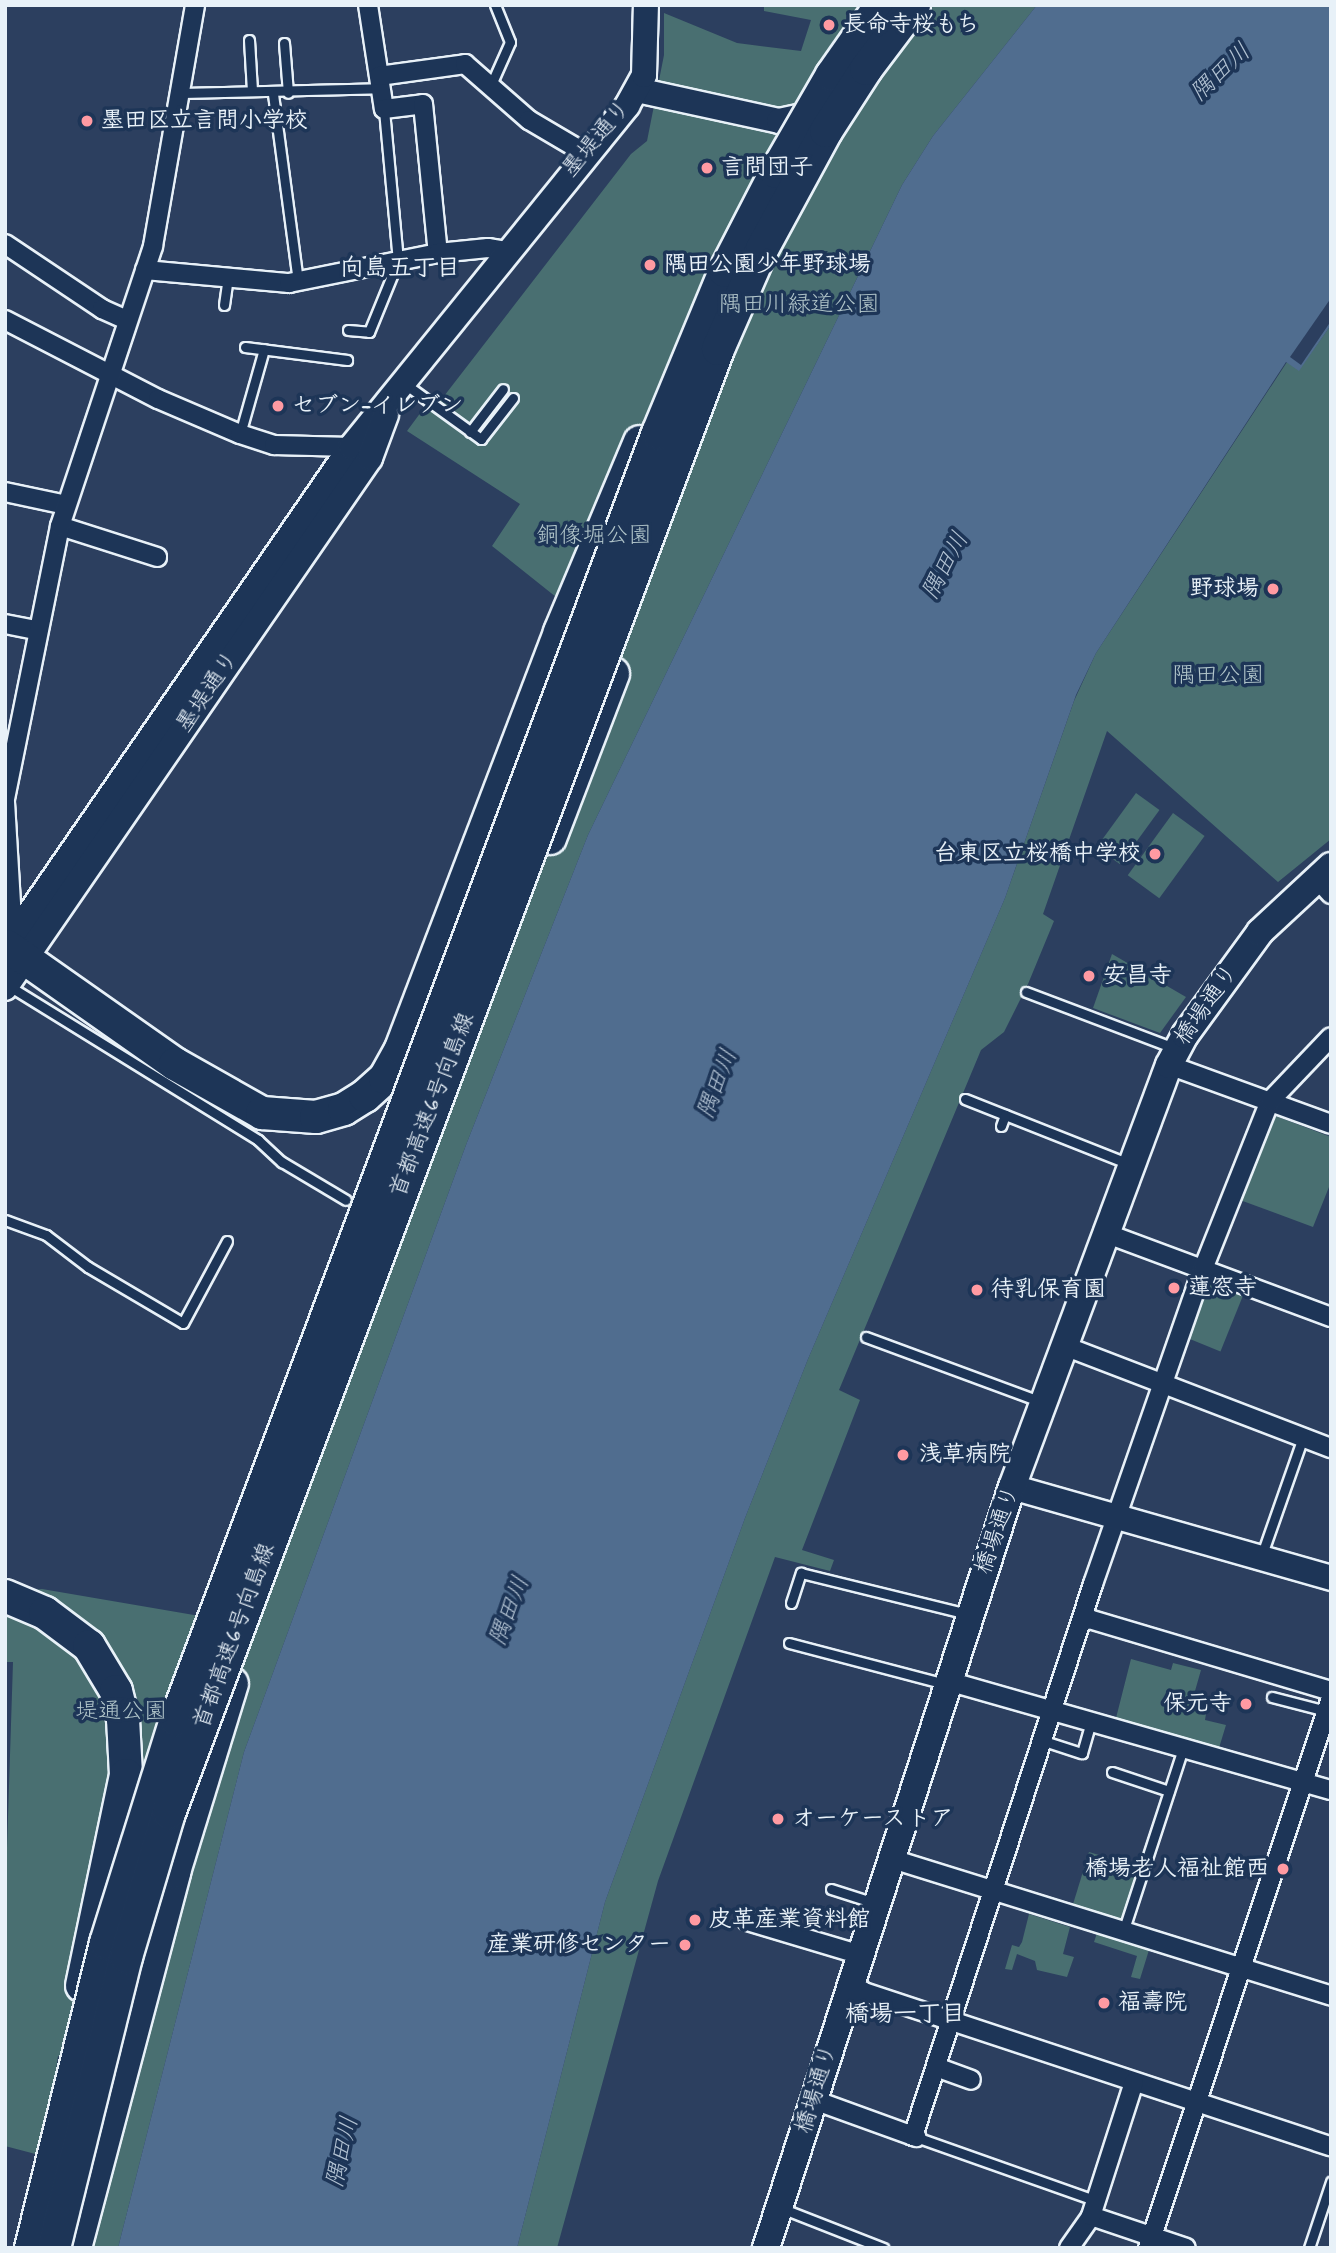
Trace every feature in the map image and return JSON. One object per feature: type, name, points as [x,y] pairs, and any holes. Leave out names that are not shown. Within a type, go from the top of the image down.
[{"type":"highway","name":"首都高速6号向島線","points":[[31,2248],[106,1943],[176,1720],[653,445],[725,271],[811,111],[881,5]]},
{"type":"highway","name":"首都高速6号向島線","points":[[54,2248],[126,1957],[169,1814],[403,1186],[734,313],[826,131],[866,69],[914,5]]},
{"type":"highway","points":[[403,1186],[446,1095],[569,792],[732,352],[786,218],[878,65]]},
{"type":"highway","points":[[19,952],[175,1064],[262,1113],[325,1114],[344,1109],[385,1078],[401,1049],[561,632],[639,443],[725,271]]},
{"type":"highway","points":[[75,2248],[200,1781],[283,1535],[289,1489]]},
{"type":"highway","points":[[5,1596],[45,1613],[89,1646],[116,1691],[125,1728],[122,1801],[85,1965],[60,2128]]},
{"type":"main road","points":[[637,89],[645,66],[646,5]]},
{"type":"main road","name":"墨堤通り","points":[[6,986],[19,952],[351,447],[637,89],[779,121],[827,110],[878,65],[927,5]]},
{"type":"main road","name":"墨堤通り","points":[[19,952],[370,458],[398,385]]},
{"type":"main road","name":"橋場通り","points":[[766,2248],[781,2208],[855,1962],[1012,1487],[1062,1345],[1172,1057],[1260,932],[1326,879]]},
{"type":"main road","points":[[1012,1487],[1331,1578]]},
{"type":"street","points":[[19,952],[5,801],[12,719],[37,630],[66,505],[158,227],[195,5]]},
{"type":"street","points":[[368,5],[384,109],[423,104],[438,253]]},
{"type":"street","points":[[380,82],[465,64],[529,120],[585,153]]},
{"type":"street","points":[[5,243],[102,309],[127,320]]},
{"type":"street","points":[[145,270],[298,282],[438,253],[488,248],[506,251]]},
{"type":"street","points":[[5,320],[240,434],[274,445],[351,447]]},
{"type":"street","points":[[5,492],[66,505]]},
{"type":"street","points":[[60,526],[157,557]]},
{"type":"street","points":[[5,624],[37,630]]},
{"type":"street","points":[[814,2100],[915,2137],[950,2021],[1044,1741],[1115,1517],[1203,1269],[1270,1101],[1331,1037]]},
{"type":"street","points":[[1172,1057],[1270,1101],[1331,1124]]},
{"type":"street","points":[[1105,1233],[1331,1317]]},
{"type":"street","points":[[1062,1345],[1331,1448]]},
{"type":"street","points":[[1081,1622],[1089,1619],[1331,1691]]},
{"type":"street","points":[[947,1683],[1331,1790]]},
{"type":"street","points":[[1150,2242],[1238,1968],[1328,1704]]},
{"type":"street","points":[[889,1858],[1331,1996]]},
{"type":"street","points":[[747,1921],[855,1962],[854,1984],[864,1992],[1331,2146]]},
{"type":"street","points":[[936,2067],[971,2080]]},
{"type":"street","points":[[1069,2248],[1093,2208],[1134,2082]]},
{"type":"street","points":[[1093,2208],[1150,2242],[1186,2248]]},
{"type":"lane","points":[[490,87],[510,42],[495,5]]},
{"type":"lane","points":[[248,40],[252,90]]},
{"type":"lane","points":[[284,43],[288,93]]},
{"type":"lane","points":[[182,93],[252,90],[273,94],[380,82]]},
{"type":"lane","points":[[273,94],[298,282]]},
{"type":"lane","points":[[348,330],[369,332],[398,261],[384,109]]},
{"type":"lane","points":[[224,305],[228,278]]},
{"type":"lane","points":[[246,347],[347,360]]},
{"type":"lane","points":[[240,434],[264,349]]},
{"type":"lane","points":[[398,385],[481,439],[513,398]]},
{"type":"lane","points":[[470,432],[503,389]]},
{"type":"lane","points":[[6,986],[258,1140],[282,1162],[346,1200]]},
{"type":"lane","points":[[1026,992],[1172,1057]]},
{"type":"lane","points":[[965,1099],[1131,1165]]},
{"type":"lane","points":[[1001,1126],[1006,1115]]},
{"type":"lane","points":[[5,1220],[46,1235],[88,1267],[183,1323],[227,1241]]},
{"type":"lane","points":[[866,1337],[1042,1402]]},
{"type":"lane","points":[[1260,1558],[1303,1437]]},
{"type":"lane","points":[[791,1603],[801,1573],[970,1615]]},
{"type":"lane","points":[[789,1643],[947,1683]]},
{"type":"lane","points":[[1272,1697],[1328,1704]]},
{"type":"lane","points":[[1044,1741],[1082,1753],[1091,1722]]},
{"type":"lane","points":[[1123,1932],[1183,1748]]},
{"type":"lane","points":[[1112,1772],[1169,1791]]},
{"type":"lane","points":[[831,1889],[875,1903]]},
{"type":"lane","points":[[915,2137],[1093,2208]]},
{"type":"lane","points":[[1309,2248],[1331,2182]]},
{"type":"lane","points":[[781,2208],[883,2248]]},
{"type":"green space","points":[[764,5],[1037,5],[933,136],[902,185],[588,835],[466,1145],[244,1752],[118,2248],[66,2248],[110,2068],[58,2056],[43,2156],[5,2146],[5,1910],[13,1662],[7,1662],[5,1593],[42,1589],[229,1621],[434,1082],[391,1067],[556,597],[492,546],[520,504],[407,431],[424,408],[441,400],[631,154],[647,141],[664,55],[664,13],[737,43],[801,51],[811,20],[764,11]]},
{"type":"green space","name":"隅田公園","points":[[1331,325],[1331,839],[1278,882],[1107,731],[1043,914],[1054,921],[1028,984],[1004,1032],[981,1050],[839,1390],[860,1400],[802,1550],[834,1560],[830,1571],[775,1557],[658,1881],[557,2248],[517,2248],[605,1902],[745,1518],[808,1359],[1005,898],[1074,701],[1096,653],[1287,362],[1299,370]]},
{"type":"green space","points":[[1136,793],[1159,810],[1120,864],[1097,847]]},
{"type":"green space","points":[[1173,813],[1205,836],[1159,898],[1128,875]]},
{"type":"green space","points":[[1112,954],[1186,997],[1160,1033],[1093,1008]]},
{"type":"green space","points":[[1273,1115],[1331,1137],[1331,1182],[1313,1227],[1240,1200]]},
{"type":"green space","points":[[1209,1281],[1243,1295],[1220,1351],[1186,1338]]},
{"type":"green space","points":[[1131,1659],[1171,1670],[1173,1663],[1201,1670],[1193,1698],[1208,1702],[1205,1720],[1226,1725],[1219,1748],[1116,1718]]},
{"type":"green space","points":[[1089,1852],[1140,1867],[1124,1920],[1073,1905]]},
{"type":"green space","points":[[1029,1914],[1070,1927],[1063,1954],[1074,1957],[1067,1977],[1037,1970],[1035,1961],[1017,1954],[1012,1970],[1005,1969],[1012,1945],[1019,1947],[1022,1942]]},
{"type":"green space","points":[[1097,1933],[1149,1950],[1140,1979],[1131,1977],[1137,1956],[1094,1942]]},
{"type":"water","name":"隅田川","points":[[1037,5],[1331,5],[1331,325],[1299,371],[1286,362],[1096,653],[1076,695],[1005,898],[808,1359],[745,1518],[605,1902],[517,2248],[118,2248],[244,1752],[466,1145],[588,835],[902,185],[933,136]]},
{"type":"pier","points":[[1331,298],[1331,321],[1301,365],[1290,357]]},
{"type":"place","name":"長命寺桜もち","points":[[829,25]]},
{"type":"place","name":"墨田区立言問小学校","points":[[87,121]]},
{"type":"place","name":"言問団子","points":[[707,168]]},
{"type":"place","name":"隅田公園少年野球場","points":[[650,265]]},
{"type":"place","name":"セブン-イレブン","points":[[278,406]]},
{"type":"place","name":"野球場","points":[[1273,589]]},
{"type":"place","name":"台東区立桜橋中学校","points":[[1155,854]]},
{"type":"place","name":"安昌寺","points":[[1089,976]]},
{"type":"place","name":"蓮窓寺","points":[[1174,1288]]},
{"type":"place","name":"待乳保育園","points":[[977,1290]]},
{"type":"place","name":"浅草病院","points":[[903,1455]]},
{"type":"place","name":"保元寺","points":[[1246,1704]]},
{"type":"place","name":"オーケーストア","points":[[778,1819]]},
{"type":"place","name":"橋場老人福祉館西","points":[[1283,1869]]},
{"type":"place","name":"皮革産業資料館","points":[[695,1920]]},
{"type":"place","name":"産業研修センター","points":[[685,1945]]},
{"type":"place","name":"福壽院","points":[[1104,2003]]},
{"type":"district","name":"向島五丁目","points":[[400,269]]},
{"type":"district","name":"橋場一丁目","points":[[905,2015]]},
{"type":"park label","name":"隅田川緑道公園","points":[[799,305]]},
{"type":"park label","name":"銅像堀公園","points":[[594,536]]},
{"type":"park label","name":"堤通公園","points":[[121,1712]]}]
